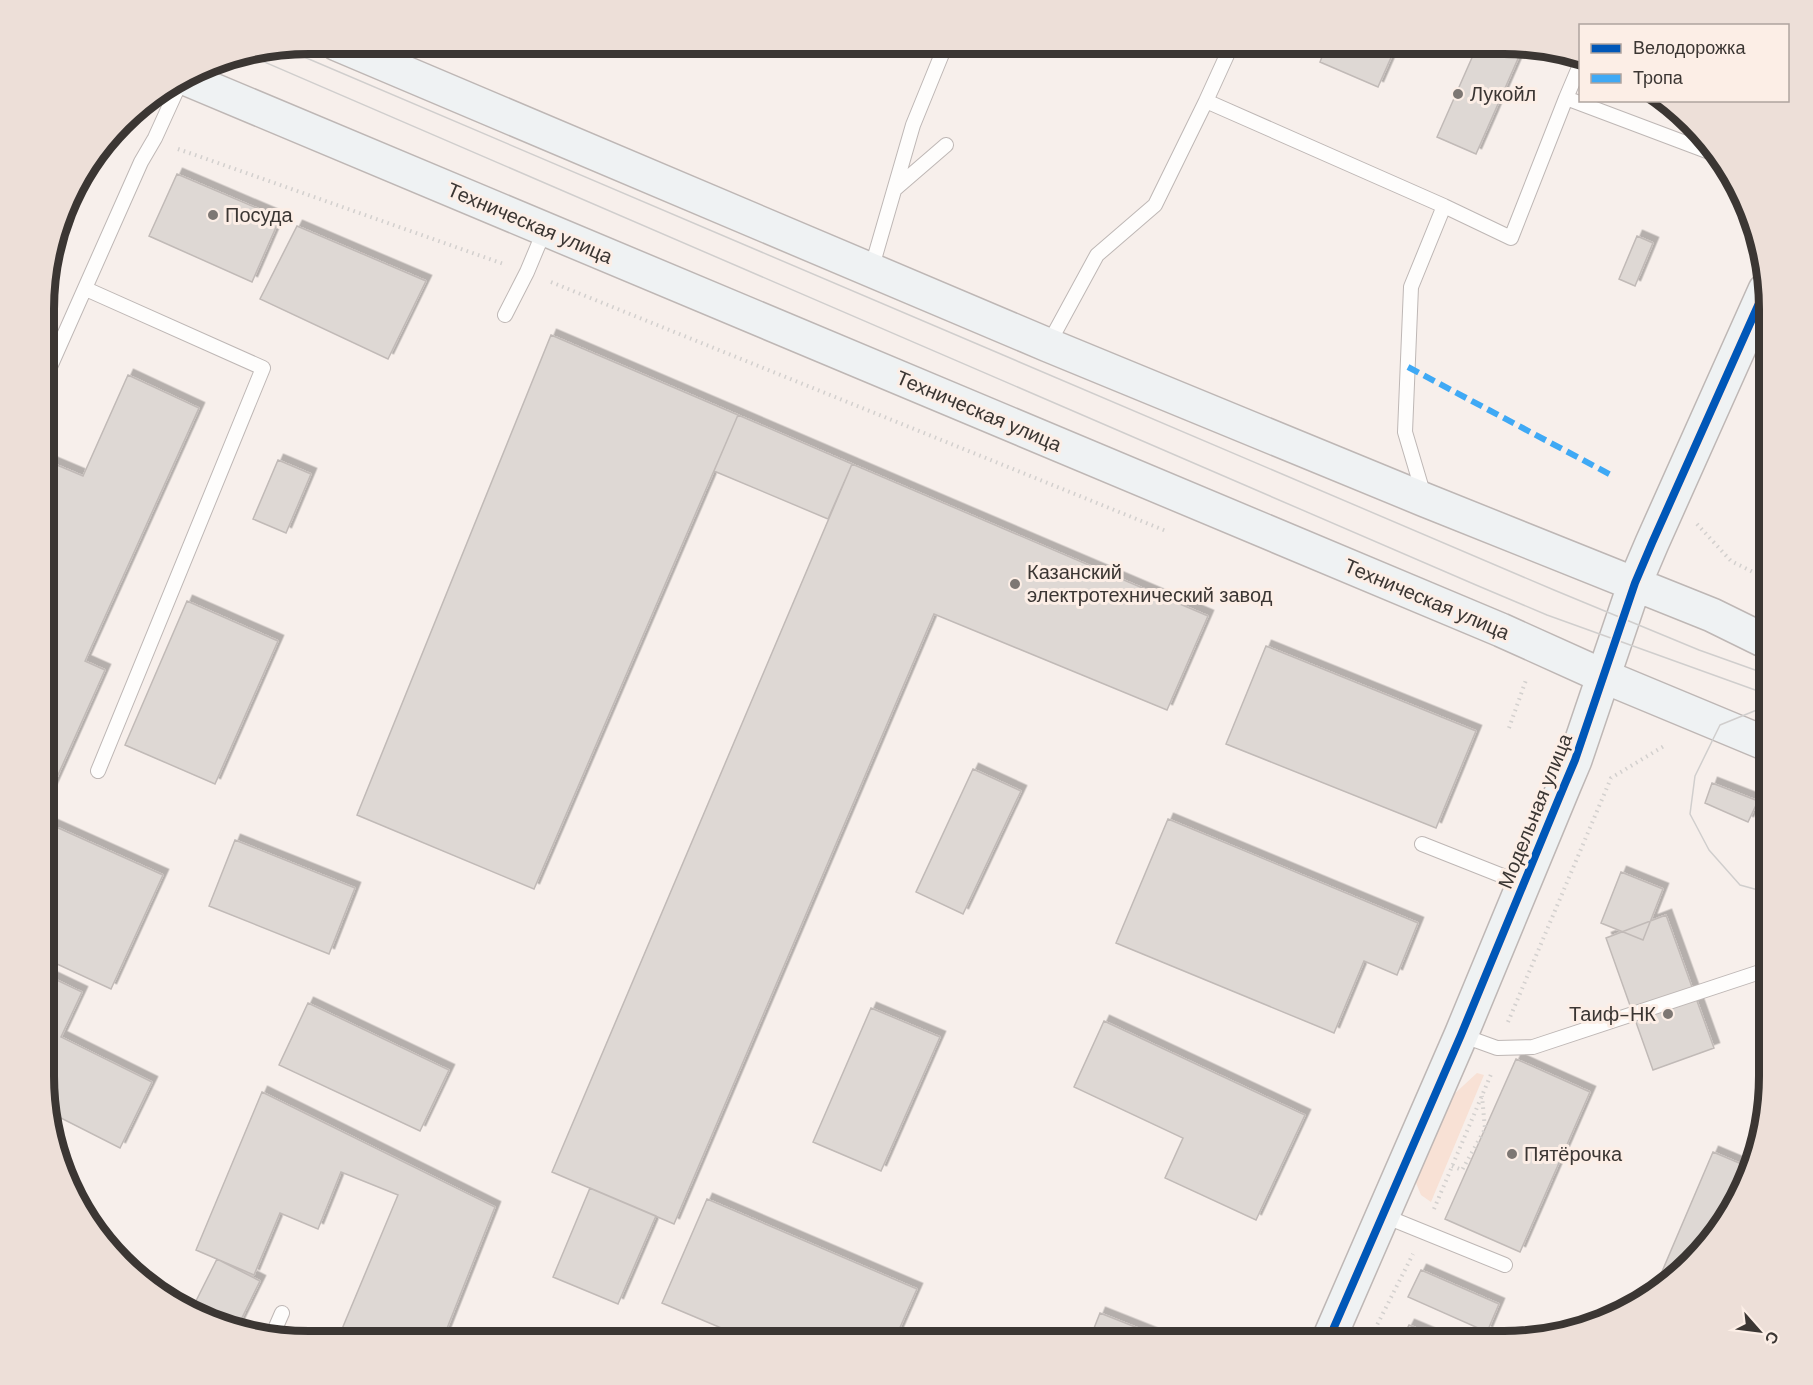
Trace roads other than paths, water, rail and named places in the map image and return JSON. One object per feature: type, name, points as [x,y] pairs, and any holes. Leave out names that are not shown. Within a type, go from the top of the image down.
[{"type":"main road","points":[[383,54],[871,270],[1425,500],[1712,615],[1759,638]]},
{"type":"main road","name":"Техническая улица","points":[[193,82],[1759,741]]},
{"type":"main road","name":"Модельная улица","points":[[1332,1331],[1461,1035],[1575,760],[1635,584],[1759,304]]},
{"type":"lane","points":[[871,270],[913,125],[942,54]]},
{"type":"lane","points":[[1048,345],[1097,255],[1155,205],[1227,54]]},
{"type":"lane","points":[[1206,101],[1511,238],[1579,69]]},
{"type":"lane","points":[[54,359],[141,162],[155,138],[176,92]]},
{"type":"lane","points":[[1566,98],[1702,149]]},
{"type":"lane","points":[[894,190],[946,145]]},
{"type":"lane","points":[[1425,500],[1405,432],[1411,287],[1444,206]]},
{"type":"lane","points":[[505,315],[527,272],[545,229]]},
{"type":"lane","points":[[86,289],[263,368],[98,771]]},
{"type":"lane","points":[[1422,844],[1523,885]]},
{"type":"lane","points":[[1461,1035],[1497,1048],[1533,1047],[1759,972]]},
{"type":"lane","points":[[1382,1215],[1505,1265]]},
{"type":"lane","points":[[275,1329],[282,1313]]},
{"type":"tram line","points":[[299,55],[1554,590],[1699,650],[1759,671]]},
{"type":"tram line","points":[[258,59],[1547,615],[1759,691]]},
{"type":"tram line","points":[[1759,709],[1720,725],[1695,776],[1690,814],[1709,850],[1740,885],[1759,890]]},
{"type":"place","name":"Лукойл","points":[[1458,94]]},
{"type":"place","name":"Посуда","points":[[213,215]]},
{"type":"place","name":"Казанский электротехнический завод","points":[[1015,584]]},
{"type":"place","name":"Таиф-НК","points":[[1668,1014]]},
{"type":"place","name":"Пятёрочка","points":[[1512,1154]]}]
